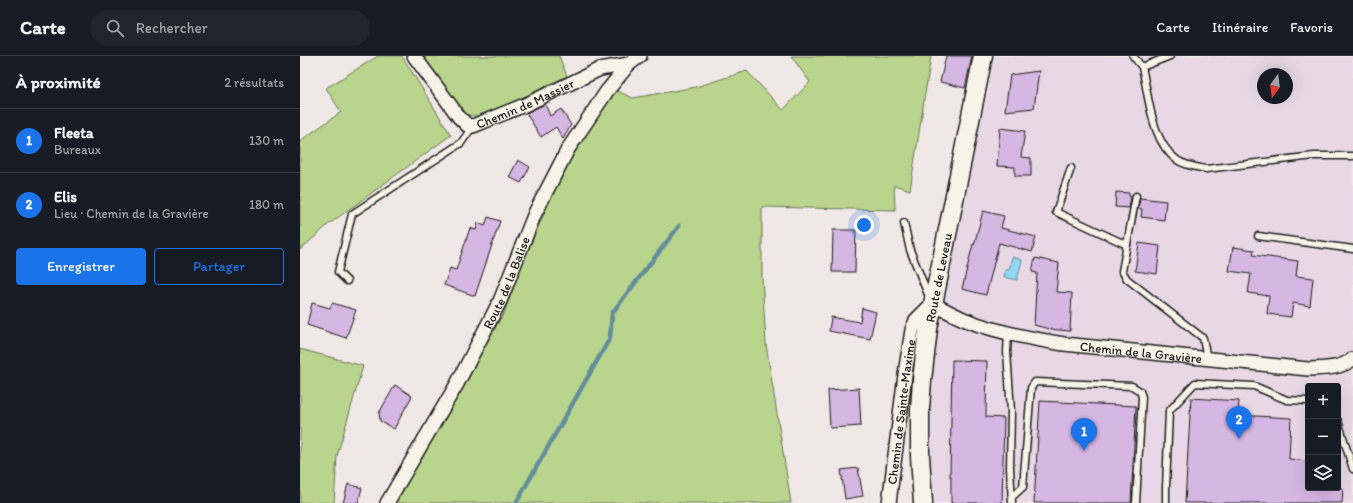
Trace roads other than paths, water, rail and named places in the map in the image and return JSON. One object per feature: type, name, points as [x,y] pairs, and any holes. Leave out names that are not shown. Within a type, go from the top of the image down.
[{"type":"street","name":"Chemin de Massier","points":[[414,56],[459,117],[467,125],[473,126],[527,104],[600,69],[629,64],[640,56]]},
{"type":"street","name":"Route de Leveau","points":[[923,503],[920,456],[920,409],[922,380],[932,304],[983,56]]},
{"type":"street","name":"Route de la Balise","points":[[387,503],[457,384],[500,301],[535,213],[568,149],[607,91],[629,64]]},
{"type":"street","name":"Chemin de la Gravière","points":[[932,304],[967,320],[1036,340],[1050,342],[1308,369],[1334,368],[1346,365],[1353,359]]},
{"type":"street","name":"Chemin de Sainte-Maxime","points":[[889,503],[906,366],[912,330],[916,320],[932,304]]},
{"type":"lane","points":[[1133,56],[1142,67],[1158,136],[1168,152],[1178,161],[1190,166],[1206,169],[1314,156],[1353,156]]},
{"type":"lane","points":[[1142,67],[1170,56]]},
{"type":"lane","points":[[347,281],[338,272],[352,214],[461,143],[473,126]]},
{"type":"lane","points":[[1071,168],[1056,212],[1127,245]]},
{"type":"lane","points":[[1136,196],[1122,271],[1128,279],[1203,338],[1207,359]]},
{"type":"lane","points":[[904,223],[910,250],[932,304]]},
{"type":"lane","points":[[1258,236],[1353,249]]},
{"type":"lane","points":[[1008,332],[1007,352],[1011,411],[1010,468],[1012,500]]},
{"type":"lane","points":[[1012,500],[1023,487],[1031,388],[1034,382],[1132,386],[1140,391],[1142,398],[1136,503]]},
{"type":"lane","points":[[1166,503],[1169,411],[1195,383],[1254,386],[1287,400],[1305,401]]},
{"type":"lane","points":[[1341,431],[1353,469]]},
{"type":"water","points":[[1012,257],[1022,260],[1017,280],[1004,277],[1005,270],[1009,270]]},
{"type":"waterway","points":[[516,503],[610,338],[612,313],[679,226]]},
{"type":"place","name":"Elis","points":[[1239,439]]},
{"type":"place","name":"Fleeta","points":[[1084,451]]}]
